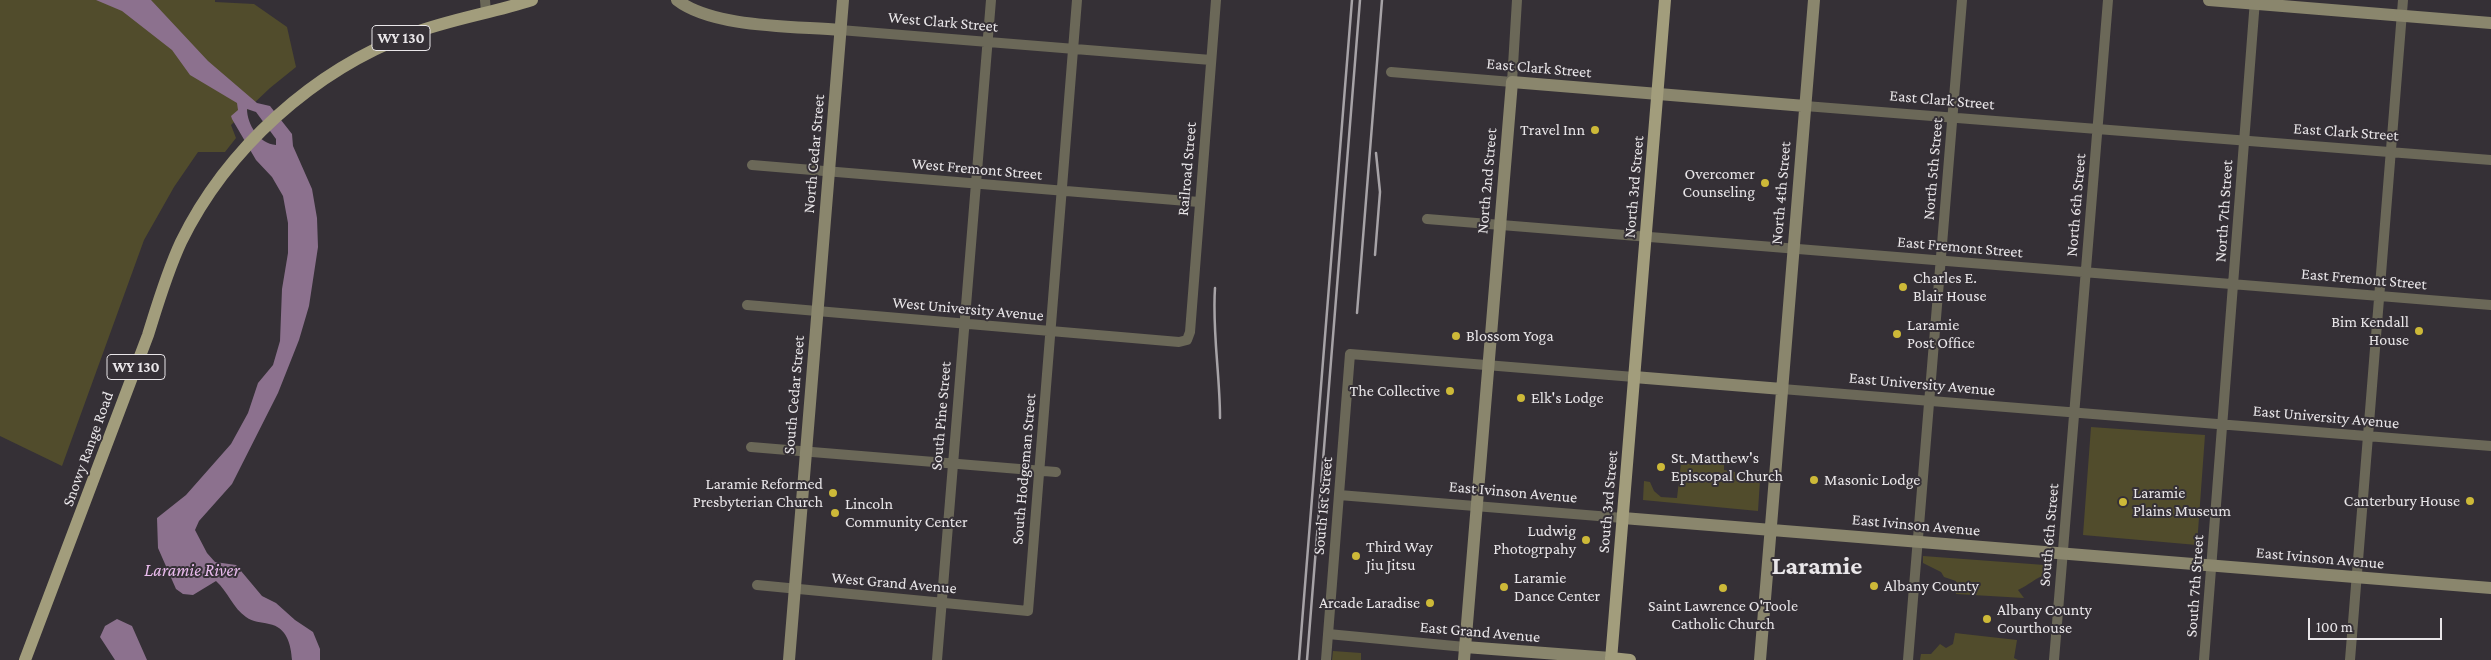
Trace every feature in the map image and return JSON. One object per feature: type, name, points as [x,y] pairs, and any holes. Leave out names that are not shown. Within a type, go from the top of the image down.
[{"type":"main road","name":"Snowy Range Road","points":[[25,660],[148,335],[164,282],[181,242],[215,185],[229,167],[285,109],[312,88],[384,45],[486,6],[532,0]]},
{"type":"main road","name":"North 3rd Street","points":[[1634,377],[1665,0]]},
{"type":"main road","name":"South 3rd Street","points":[[1611,659],[1634,377]]},
{"type":"main road","name":"East Grand Avenue","points":[[1611,659],[1630,660]]},
{"type":"street","name":"West Clark Street","points":[[676,0],[689,8],[712,17],[1072,50],[1211,60]]},
{"type":"street","name":"North Cedar Street","points":[[818,311],[843,0]]},
{"type":"street","name":"South Pine Street","points":[[937,660],[991,0]]},
{"type":"street","name":"South Hodgeman Street","points":[[1028,610],[1076,0]]},
{"type":"street","name":"Railroad Street","points":[[1187,340],[1190,332],[1216,0]]},
{"type":"street","name":"North 2nd Street","points":[[1464,660],[1512,82],[1517,0]]},
{"type":"street","name":"North 4th Street","points":[[1760,660],[1814,0]]},
{"type":"street","name":"North 5th Street","points":[[1908,660],[1962,0]]},
{"type":"street","name":"North 6th Street","points":[[2074,413],[2108,0]]},
{"type":"street","points":[[2209,0],[2255,2],[2491,23]]},
{"type":"street","points":[[2350,660],[2403,0]]},
{"type":"street","name":"North 7th Street","points":[[2222,424],[2255,2]]},
{"type":"street","name":"East Clark Street","points":[[1391,72],[2491,160]]},
{"type":"street","name":"West Fremont Street","points":[[752,165],[1199,202]]},
{"type":"street","name":"East Fremont Street","points":[[1427,219],[2491,304]]},
{"type":"street","name":"West University Avenue","points":[[747,305],[1179,342],[1187,340]]},
{"type":"street","name":"South Cedar Street","points":[[789,660],[818,311]]},
{"type":"street","name":"East University Avenue","points":[[1350,354],[2491,446]]},
{"type":"street","name":"South 1st Street","points":[[1326,660],[1350,354]]},
{"type":"street","name":"South 6th Street","points":[[2054,660],[2074,413]]},
{"type":"street","name":"South 7th Street","points":[[2204,660],[2222,424]]},
{"type":"street","points":[[751,447],[1056,472]]},
{"type":"street","name":"East Ivinson Avenue","points":[[1339,495],[2491,588]]},
{"type":"street","name":"West Grand Avenue","points":[[757,585],[1028,610]]},
{"type":"street","name":"East Grand Avenue","points":[[1328,634],[1611,659]]},
{"type":"shaded area","points":[[0,0],[215,0],[215,2],[254,4],[287,27],[296,67],[270,88],[231,125],[236,138],[225,152],[198,152],[174,187],[144,240],[62,466],[0,436]]},
{"type":"shaded area","points":[[2091,427],[2205,435],[2197,545],[2083,535]]},
{"type":"shaded area","points":[[1692,458],[1724,461],[1724,470],[1735,472],[1735,477],[1760,480],[1758,511],[1643,500],[1644,481],[1650,482],[1654,491],[1661,497],[1677,498],[1681,463],[1691,464]]},
{"type":"shaded area","points":[[1923,556],[2045,565],[2047,574],[2018,590],[2024,598],[1956,594],[1956,581],[1944,577],[1941,572],[1923,563]]},
{"type":"shaded area","points":[[1955,633],[2017,640],[2014,658],[2018,660],[1920,660],[1921,654],[1931,654],[1940,644],[1946,648],[1953,644]]},
{"type":"shaded area","points":[[1333,651],[1361,653],[1361,660],[1332,660]]},
{"type":"water","name":"Laramie River","points":[[96,0],[151,0],[208,61],[257,103],[270,106],[292,134],[293,146],[312,189],[317,218],[318,247],[309,306],[299,340],[278,393],[232,484],[199,521],[195,530],[207,553],[215,562],[236,565],[262,596],[276,603],[295,620],[313,632],[320,649],[320,660],[292,660],[291,648],[284,633],[275,626],[246,617],[216,581],[193,595],[183,594],[176,589],[158,548],[157,518],[186,495],[231,444],[248,413],[258,383],[273,365],[280,341],[282,289],[288,253],[288,223],[283,196],[272,177],[256,160],[232,119],[231,116],[238,110],[237,103],[190,75],[172,50],[122,11]],"holes":[[[247,109],[256,112],[276,139],[276,145],[264,141],[255,132],[249,121]]]},
{"type":"water","points":[[117,619],[132,626],[147,660],[115,660],[100,637],[105,626]]},
{"type":"railway","points":[[1299,660],[1352,0]]},
{"type":"railway","points":[[1307,660],[1360,0]]},
{"type":"railway","points":[[1357,313],[1382,0]]},
{"type":"railway","points":[[1375,255],[1380,192],[1376,153]]},
{"type":"railway","points":[[1215,288],[1214,304],[1220,418]]},
{"type":"place","name":"Travel Inn","points":[[1595,130]]},
{"type":"place","name":"Overcomer Counseling","points":[[1765,183]]},
{"type":"place","name":"Charles E. Blair House","points":[[1903,287]]},
{"type":"place","name":"Bim Kendall House","points":[[2419,331]]},
{"type":"place","name":"Laramie Post Office","points":[[1897,334]]},
{"type":"place","name":"Blossom Yoga","points":[[1456,336]]},
{"type":"place","name":"The Collective","points":[[1450,391]]},
{"type":"place","name":"Elk's Lodge","points":[[1521,398]]},
{"type":"place","name":"St. Matthew's Episcopal Church","points":[[1661,467]]},
{"type":"place","name":"Masonic Lodge","points":[[1814,480]]},
{"type":"place","name":"Laramie Reformed Presbyterian Church","points":[[833,493]]},
{"type":"place","name":"Canterbury House","points":[[2470,501]]},
{"type":"place","name":"Laramie Plains Museum","points":[[2123,502]]},
{"type":"place","name":"Lincoln Community Center","points":[[835,513]]},
{"type":"place","name":"Ludwig Photogrpahy","points":[[1586,540]]},
{"type":"place","name":"Third Way Jiu Jitsu","points":[[1356,556]]},
{"type":"place","name":"Albany County","points":[[1874,586]]},
{"type":"place","name":"Laramie Dance Center","points":[[1504,587]]},
{"type":"place","name":"Saint Lawrence O'Toole Catholic Church","points":[[1723,588]]},
{"type":"place","name":"Arcade Laradise","points":[[1430,603]]},
{"type":"place","name":"Albany County Courthouse","points":[[1987,619]]},
{"type":"district","name":"Laramie","points":[[1817,566]]}]
